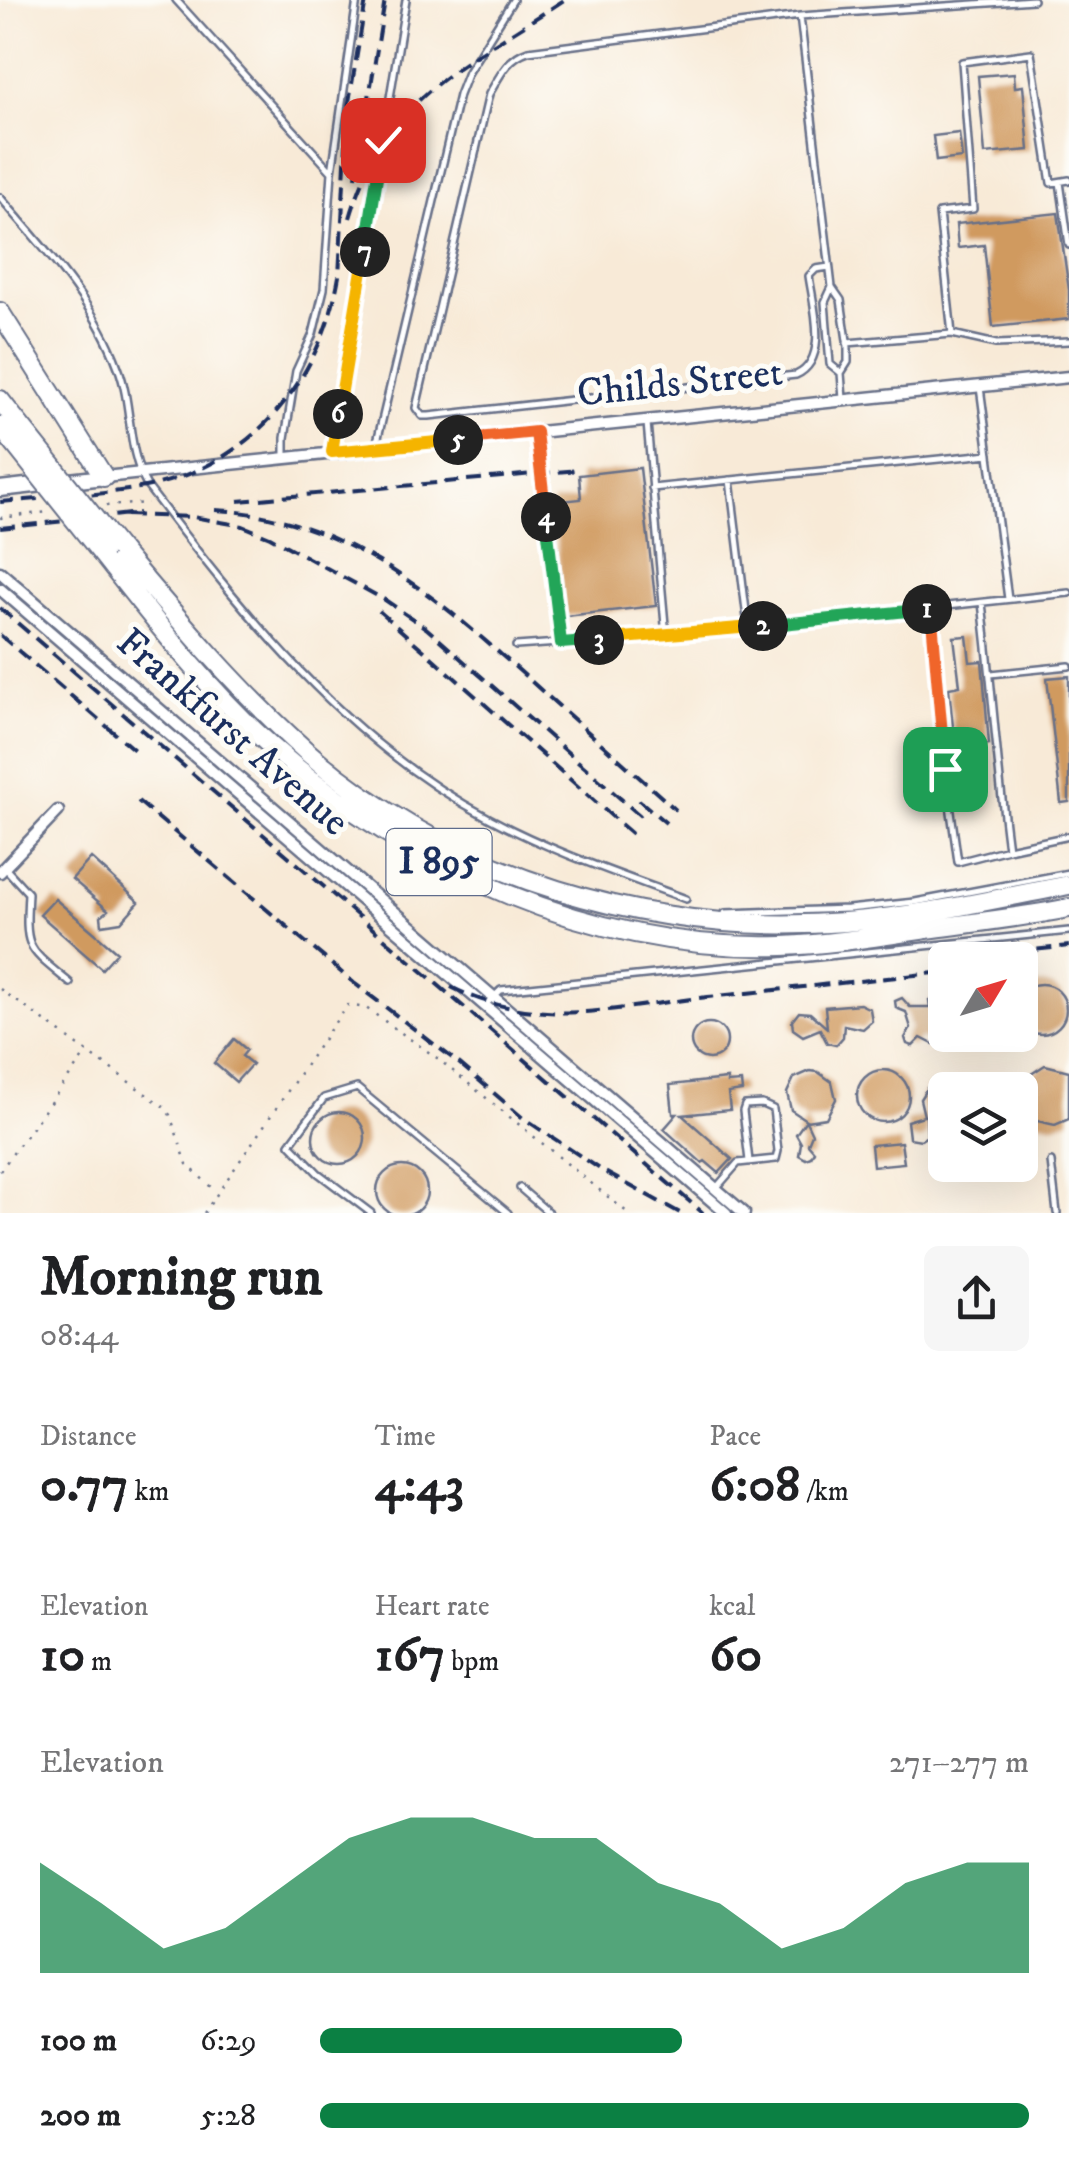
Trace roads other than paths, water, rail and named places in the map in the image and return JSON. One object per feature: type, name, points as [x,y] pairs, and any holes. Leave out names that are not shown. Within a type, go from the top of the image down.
[{"type":"highway","points":[[0,312],[104,477]]},
{"type":"highway","name":"I 895","points":[[0,400],[7,422],[226,702],[274,749],[348,806],[454,870],[508,895],[635,934],[755,946],[811,944],[1069,885]]},
{"type":"highway","name":"I 895","points":[[111,552],[258,706],[308,752],[401,819],[480,861],[529,880],[584,899],[682,918],[883,927],[1069,908]]},
{"type":"main road","name":"Childs Street","points":[[0,489],[104,477]]},
{"type":"street","name":"Childs Street","points":[[104,477],[1069,376]]},
{"type":"street","name":"Frankfurst Avenue","points":[[0,572],[726,1213]]},
{"type":"street","name":"Frankfurst Avenue","points":[[0,589],[744,1213]]},
{"type":"street","points":[[2,869],[58,811]]},
{"type":"lane","points":[[176,0],[332,172]]},
{"type":"lane","points":[[285,458],[296,370],[312,334],[324,290],[332,172],[357,0]]},
{"type":"lane","points":[[332,452],[406,0]]},
{"type":"lane","points":[[375,449],[459,95],[483,46],[513,0]]},
{"type":"lane","points":[[830,266],[816,269],[808,276],[817,348],[811,366],[796,375],[429,416],[422,416],[416,408],[489,94],[508,62],[528,51],[800,16],[1033,0]]},
{"type":"lane","points":[[800,16],[832,287],[841,300],[847,343],[848,362],[841,373],[843,399]]},
{"type":"lane","points":[[952,334],[938,213],[973,208],[962,62],[1031,52],[1051,183],[1069,180]]},
{"type":"lane","points":[[1060,182],[1069,245]]},
{"type":"lane","points":[[0,197],[76,288],[104,331],[120,372],[132,452],[140,474],[166,511],[300,672],[350,721],[450,796],[528,838],[686,899]]},
{"type":"lane","points":[[832,287],[825,302],[830,364],[841,373]]},
{"type":"lane","points":[[847,343],[952,334],[996,344],[1069,340]]},
{"type":"lane","points":[[980,384],[1008,600]]},
{"type":"lane","points":[[647,420],[666,636]]},
{"type":"lane","points":[[536,432],[561,643]]},
{"type":"lane","points":[[652,488],[989,454]]},
{"type":"lane","points":[[730,480],[748,628]]},
{"type":"lane","points":[[516,646],[666,636],[1069,594]]},
{"type":"lane","points":[[982,603],[991,674],[994,749],[1008,849]]},
{"type":"lane","points":[[931,608],[945,769],[958,862],[1069,836]]},
{"type":"lane","points":[[991,674],[1069,666]]},
{"type":"lane","points":[[2,869],[28,894],[25,935],[37,956],[70,983]]},
{"type":"lane","points":[[883,927],[916,902],[1069,873]]},
{"type":"lane","points":[[488,1001],[501,990],[883,927],[1069,931]]},
{"type":"lane","points":[[370,1213],[318,1173],[290,1144],[324,1098],[357,1088],[508,1213]]},
{"type":"lane","points":[[716,1189],[738,1163],[776,1159],[773,1108],[762,1104],[744,1105],[749,1161]]},
{"type":"lane","points":[[1051,1162],[1057,1213]]},
{"type":"lane","points":[[520,1188],[549,1213]]},
{"type":"railway","points":[[0,502],[127,490],[183,476],[218,460],[249,438],[298,383],[330,314],[339,276],[348,108],[366,0]]},
{"type":"railway","points":[[356,177],[385,0]]},
{"type":"railway","points":[[350,218],[365,176],[407,112],[462,65],[564,0]]},
{"type":"railway","points":[[238,501],[578,470]]},
{"type":"railway","points":[[215,510],[262,516],[307,528],[349,545],[388,568],[462,621],[676,810]]},
{"type":"railway","points":[[0,528],[139,513]]},
{"type":"railway","points":[[126,515],[193,517],[243,526],[385,600],[426,628],[645,820]]},
{"type":"railway","points":[[0,608],[703,1213]]},
{"type":"railway","points":[[379,611],[632,834]]},
{"type":"railway","points":[[0,635],[139,754]]},
{"type":"railway","points":[[639,800],[666,823]]},
{"type":"railway","points":[[138,801],[354,983],[523,1118],[603,1171],[680,1213]]},
{"type":"railway","points":[[1038,950],[1069,946]]},
{"type":"railway","points":[[451,987],[515,1009],[578,1012],[928,974]]}]
